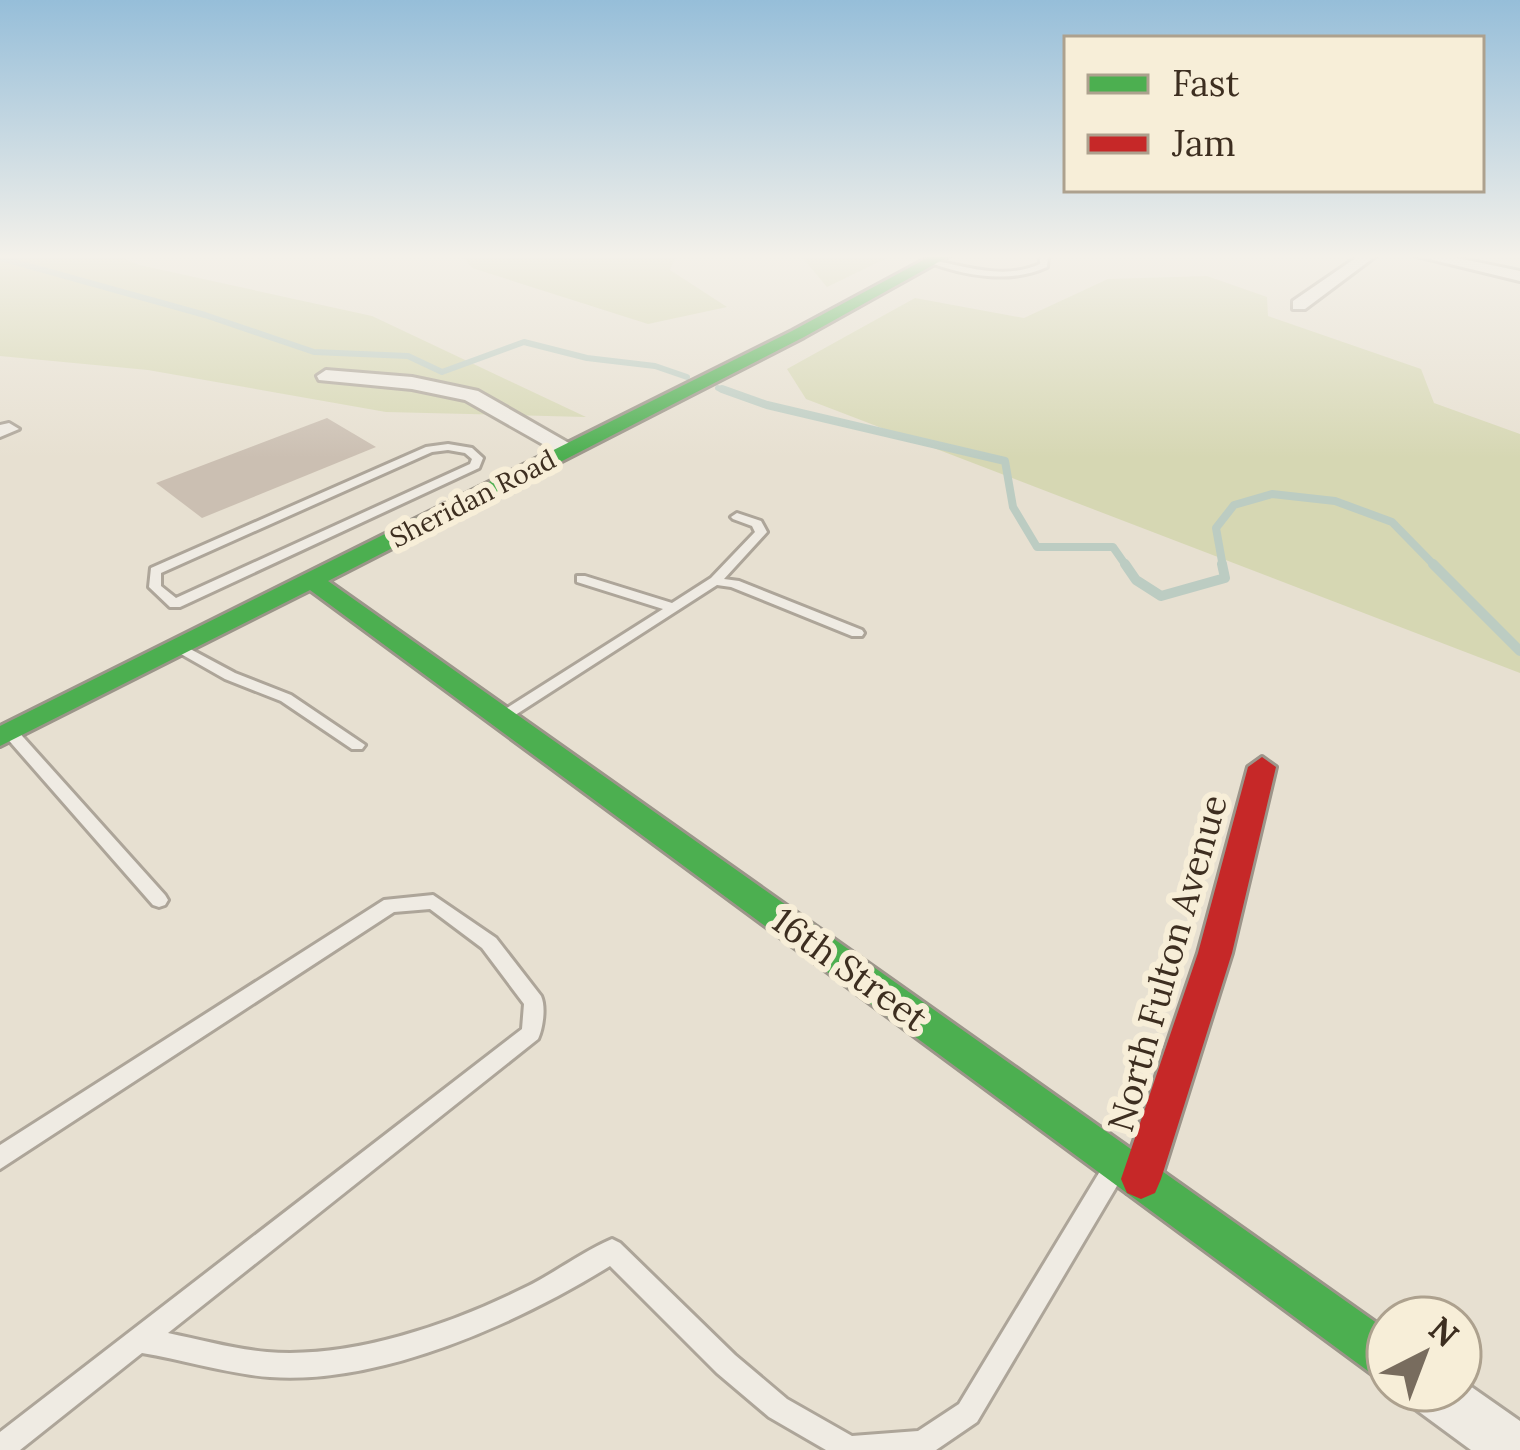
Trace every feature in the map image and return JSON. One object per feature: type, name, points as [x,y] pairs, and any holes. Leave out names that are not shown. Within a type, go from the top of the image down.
[{"type":"main road","name":"Sheridan Road","points":[[5,735],[815,323]]},
{"type":"main road","name":"16th Street","points":[[313,580],[1364,1341]]},
{"type":"main road","name":"North Fulton Avenue","points":[[1129,1171],[1215,953],[1262,767]]},
{"type":"street","points":[[326,376],[412,383],[471,395],[570,450]]},
{"type":"street","points":[[1465,1414],[1515,1450]]},
{"type":"lane","points":[[175,604],[476,466],[478,458],[468,451],[430,449],[154,572],[155,587],[175,604],[210,632]]},
{"type":"lane","points":[[502,717],[716,581],[761,532],[758,524],[737,517]]},
{"type":"lane","points":[[580,579],[671,607]]},
{"type":"lane","points":[[716,581],[857,633]]},
{"type":"lane","points":[[179,647],[230,676],[286,698],[357,745]]},
{"type":"lane","points":[[5,735],[159,900]]},
{"type":"lane","points":[[0,1158],[390,905],[433,902],[489,943],[534,1002],[531,1033],[0,1449]]},
{"type":"lane","points":[[139,1340],[280,1365],[350,1359],[446,1334],[563,1283],[612,1251],[726,1364],[778,1408],[850,1450],[922,1444],[968,1413],[1129,1171]]},
{"type":"green space","points":[[0,323],[386,323],[586,417],[386,412],[148,370],[0,356]]},
{"type":"green space","points":[[871,323],[1287,323],[1421,369],[1434,403],[1520,434],[1520,673],[806,399],[787,369]]},
{"type":"building","points":[[327,418],[376,447],[202,518],[156,483]]},
{"type":"waterway","points":[[228,323],[314,352],[408,356],[442,372],[524,342],[587,358],[655,366],[687,377]]},
{"type":"waterway","points":[[718,388],[730,392]]},
{"type":"waterway","points":[[722,389],[767,405],[1005,461],[1013,507],[1037,547],[1113,547],[1127,567]]},
{"type":"waterway","points":[[1223,567],[1216,528],[1234,505],[1272,494],[1335,501],[1392,522],[1436,567]]},
{"type":"waterway","points":[[1125,564],[1136,580],[1161,596],[1225,578],[1222,564]]},
{"type":"waterway","points":[[1433,564],[1436,567]]},
{"type":"waterway","points":[[1436,567],[1520,651]]},
{"type":"traffic: fast","points":[[0,737],[819,323]]},
{"type":"traffic: fast","points":[[313,581],[1364,1341]]},
{"type":"traffic: jam","points":[[1141,1179],[1215,953],[1262,767]]}]
